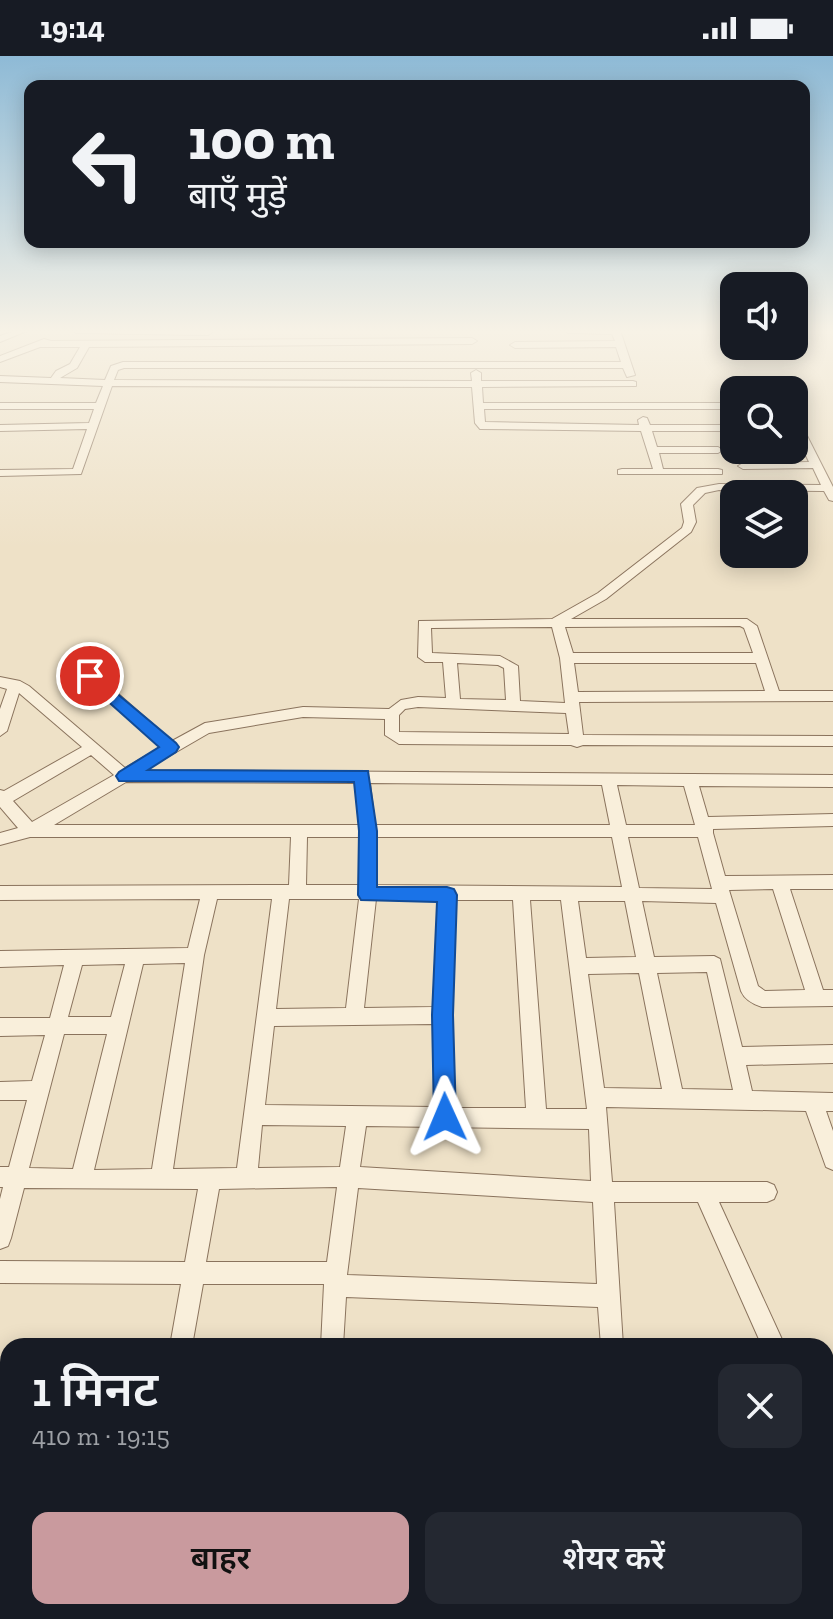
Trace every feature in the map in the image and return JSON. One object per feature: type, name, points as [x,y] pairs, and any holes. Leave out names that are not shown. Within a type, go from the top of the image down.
[{"type":"street","points":[[0,473],[77,472],[102,403]]},
{"type":"street","points":[[480,403],[481,425],[489,428],[720,428]]},
{"type":"street","points":[[638,403],[659,472]]},
{"type":"street","points":[[0,406],[101,406]]},
{"type":"street","points":[[480,406],[720,406]]},
{"type":"street","points":[[0,428],[93,426]]},
{"type":"street","points":[[808,449],[830,493],[808,491]]},
{"type":"street","points":[[653,450],[718,450]]},
{"type":"street","points":[[748,480],[743,466],[817,465]]},
{"type":"street","points":[[622,472],[718,472]]},
{"type":"street","points":[[557,621],[602,596],[687,530],[690,522],[687,504],[694,494],[720,488]]},
{"type":"street","points":[[557,621],[567,658],[577,742]]},
{"type":"street","points":[[513,706],[511,666],[507,663],[423,655],[426,622],[742,622],[750,626],[774,696]]},
{"type":"street","points":[[567,658],[760,658]]},
{"type":"street","points":[[70,659],[170,747]]},
{"type":"street","points":[[450,659],[453,704]]},
{"type":"street","points":[[1,723],[8,683],[125,776],[833,781]]},
{"type":"street","points":[[30,831],[205,728],[248,719],[303,712],[392,714],[408,703],[513,706],[833,696]]},
{"type":"street","points":[[392,714],[395,739],[833,741]]},
{"type":"street","points":[[30,831],[1,798],[92,748]]},
{"type":"street","points":[[354,1018],[368,895],[368,831],[362,776]]},
{"type":"street","points":[[609,781],[635,894],[674,1100]]},
{"type":"street","points":[[690,781],[754,997],[772,1000],[825,999],[779,882]]},
{"type":"street","points":[[0,839],[30,831],[621,830],[833,820]]},
{"type":"street","points":[[246,1178],[265,1018],[299,831]]},
{"type":"street","points":[[0,893],[635,894],[779,882],[833,882]]},
{"type":"street","points":[[161,1179],[195,955],[210,892]]},
{"type":"street","points":[[568,892],[598,1119],[611,1338]]},
{"type":"street","points":[[521,893],[537,1118]]},
{"type":"street","points":[[445,1117],[442,1015],[447,895]]},
{"type":"street","points":[[81,1180],[136,955]]},
{"type":"street","points":[[0,959],[195,955]]},
{"type":"street","points":[[0,1238],[9,1176],[40,1090],[75,957]]},
{"type":"street","points":[[579,966],[742,963]]},
{"type":"street","points":[[714,964],[745,1102]]},
{"type":"street","points":[[265,1018],[442,1015]]},
{"type":"street","points":[[0,1027],[118,1025]]},
{"type":"street","points":[[737,1056],[833,1054]]},
{"type":"street","points":[[0,1091],[40,1090]]},
{"type":"street","points":[[595,1097],[823,1102],[833,1160]]},
{"type":"street","points":[[254,1115],[598,1119]]},
{"type":"street","points":[[332,1338],[336,1279],[357,1117]]},
{"type":"street","points":[[9,1176],[81,1180],[348,1177],[601,1192],[767,1192]]},
{"type":"street","points":[[183,1338],[210,1178]]},
{"type":"street","points":[[704,1193],[770,1338]]},
{"type":"street","points":[[0,1272],[195,1273],[607,1296]]},
{"type":"route","points":[[90,676],[170,747],[125,776],[362,776],[368,831],[368,895],[447,895],[442,1015],[445,1117]]}]
